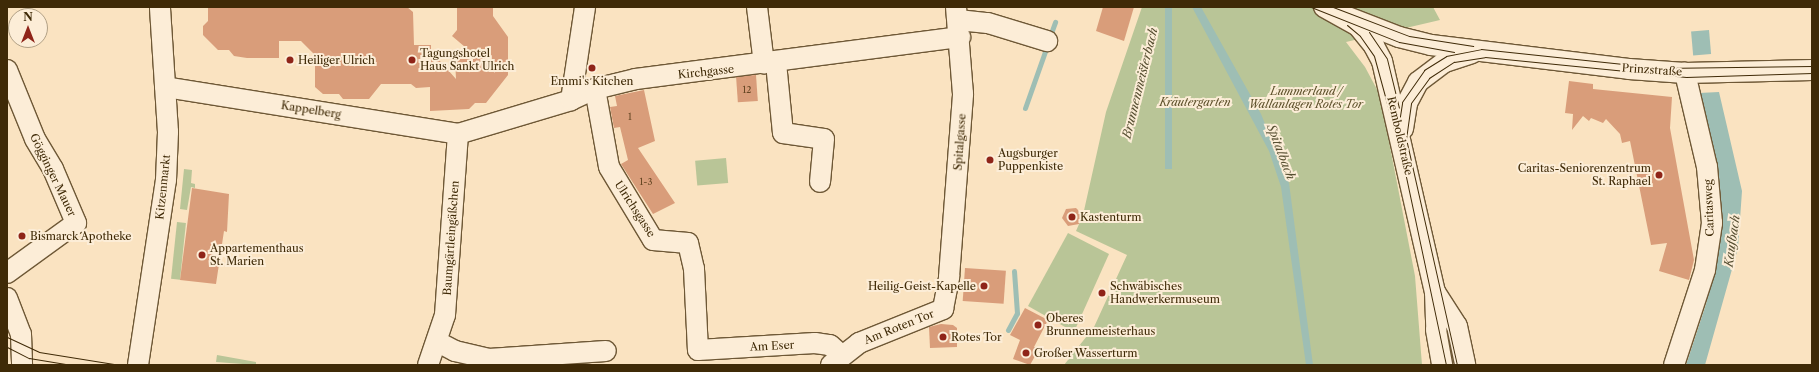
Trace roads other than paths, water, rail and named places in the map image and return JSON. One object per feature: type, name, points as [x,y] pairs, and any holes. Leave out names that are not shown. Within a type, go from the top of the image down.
[{"type":"street","name":"Kitzenmarkt","points":[[138,365],[166,180],[168,132],[160,7]]},
{"type":"street","points":[[571,100],[585,7]]},
{"type":"street","points":[[757,7],[770,64],[783,133],[824,139],[820,182]]},
{"type":"street","name":"Prinzstraße","points":[[1332,10],[1410,40],[1629,69],[1685,73],[1812,70]]},
{"type":"street","name":"Remboldstraße","points":[[1332,10],[1358,26],[1378,53],[1402,146],[1435,292],[1436,330],[1442,365]]},
{"type":"street","name":"Kirchgasse","points":[[458,134],[571,100],[595,89],[636,79],[770,64],[867,48],[958,21],[988,23],[1047,41]]},
{"type":"street","name":"Spitalgasse","points":[[949,277],[964,94],[958,21]]},
{"type":"street","name":"Prinzstraße","points":[[1402,146],[1407,103],[1418,82],[1431,70],[1453,58],[1494,52]]},
{"type":"street","name":"Gögginger Mauer","points":[[7,70],[35,139],[53,169],[76,223],[7,273]]},
{"type":"street","name":"Caritasweg","points":[[1674,365],[1705,270],[1712,223],[1707,167],[1685,73]]},
{"type":"street","name":"Kappelberg","points":[[165,87],[458,134]]},
{"type":"street","name":"Ulrichsgasse","points":[[595,89],[609,167],[653,240],[688,244],[694,270],[698,350]]},
{"type":"street","name":"Baumgärtleingäßchen","points":[[428,365],[438,342],[445,315],[458,134]]},
{"type":"street","name":"Am Roten Tor","points":[[836,360],[859,344],[943,309],[949,277]]},
{"type":"street","name":"Remboldstraße","points":[[1435,292],[1457,326],[1465,365]]},
{"type":"street","points":[[7,298],[21,334],[22,365]]},
{"type":"street","points":[[438,342],[455,351],[489,359],[606,351]]},
{"type":"street","name":"Am Eser","points":[[698,350],[815,344],[830,345],[836,360]]},
{"type":"water","points":[[1165,7],[1172,7],[1172,169],[1165,169]]},
{"type":"water","points":[[1192,7],[1201,7],[1261,114],[1289,183],[1313,365],[1306,365],[1281,187],[1269,151]]},
{"type":"water","points":[[1709,30],[1711,54],[1693,55],[1691,32]]},
{"type":"water","name":"Kaufbach","points":[[1719,92],[1742,191],[1738,248],[1705,365],[1686,365],[1706,304],[1722,227],[1719,176],[1699,93]]},
{"type":"waterway","points":[[1050,36],[1055,22]]},
{"type":"waterway","points":[[1025,108],[1047,46]]},
{"type":"waterway","points":[[1008,330],[1017,313],[1014,271]]},
{"type":"tram line","points":[[1311,7],[1399,42],[1454,52]]},
{"type":"tram line","points":[[1333,7],[1409,36],[1473,46]]},
{"type":"tram line","points":[[1347,25],[1360,36],[1374,56],[1394,129]]},
{"type":"tram line","points":[[1369,32],[1387,59],[1399,108]]},
{"type":"tram line","points":[[1446,365],[1397,135],[1402,102],[1424,70],[1446,56],[1481,49],[1661,68],[1812,66]]},
{"type":"tram line","points":[[1457,365],[1406,139],[1411,103],[1429,78],[1454,62],[1485,57],[1686,77],[1812,73]]},
{"type":"tram line","points":[[7,337],[39,352],[120,365]]},
{"type":"tram line","points":[[7,347],[29,358],[71,365]]},
{"type":"place","name":"Heiliger Ulrich","points":[[290,60]]},
{"type":"place","name":"Tagungshotel Haus Sankt Ulrich","points":[[412,60]]},
{"type":"place","name":"Emmi's Kitchen","points":[[592,68]]},
{"type":"place","name":"Augsburger Puppenkiste","points":[[990,160]]},
{"type":"place","name":"Caritas-Seniorenzentrum St. Raphael","points":[[1659,175]]},
{"type":"place","name":"Kastenturm","points":[[1072,217]]},
{"type":"place","name":"Bismarck Apotheke","points":[[22,236]]},
{"type":"place","name":"Appartementhaus St. Marien","points":[[202,255]]},
{"type":"place","name":"Heilig-Geist-Kapelle","points":[[984,286]]},
{"type":"place","name":"Schwäbisches Handwerkermuseum","points":[[1102,293]]},
{"type":"place","name":"Oberes Brunnenmeisterhaus","points":[[1038,325]]},
{"type":"place","name":"Rotes Tor","points":[[943,337]]},
{"type":"place","name":"Großer Wasserturm","points":[[1026,353]]},
{"type":"water label","name":"Brunnenmeisterbach","points":[[1140,83]]},
{"type":"water label","name":"Spitalbach","points":[[1281,152]]},
{"type":"park label","name":"Lummerland / Wallanlagen Rotes Tor","points":[[1306,98]]},
{"type":"park label","name":"Kräutergarten","points":[[1195,102]]}]
